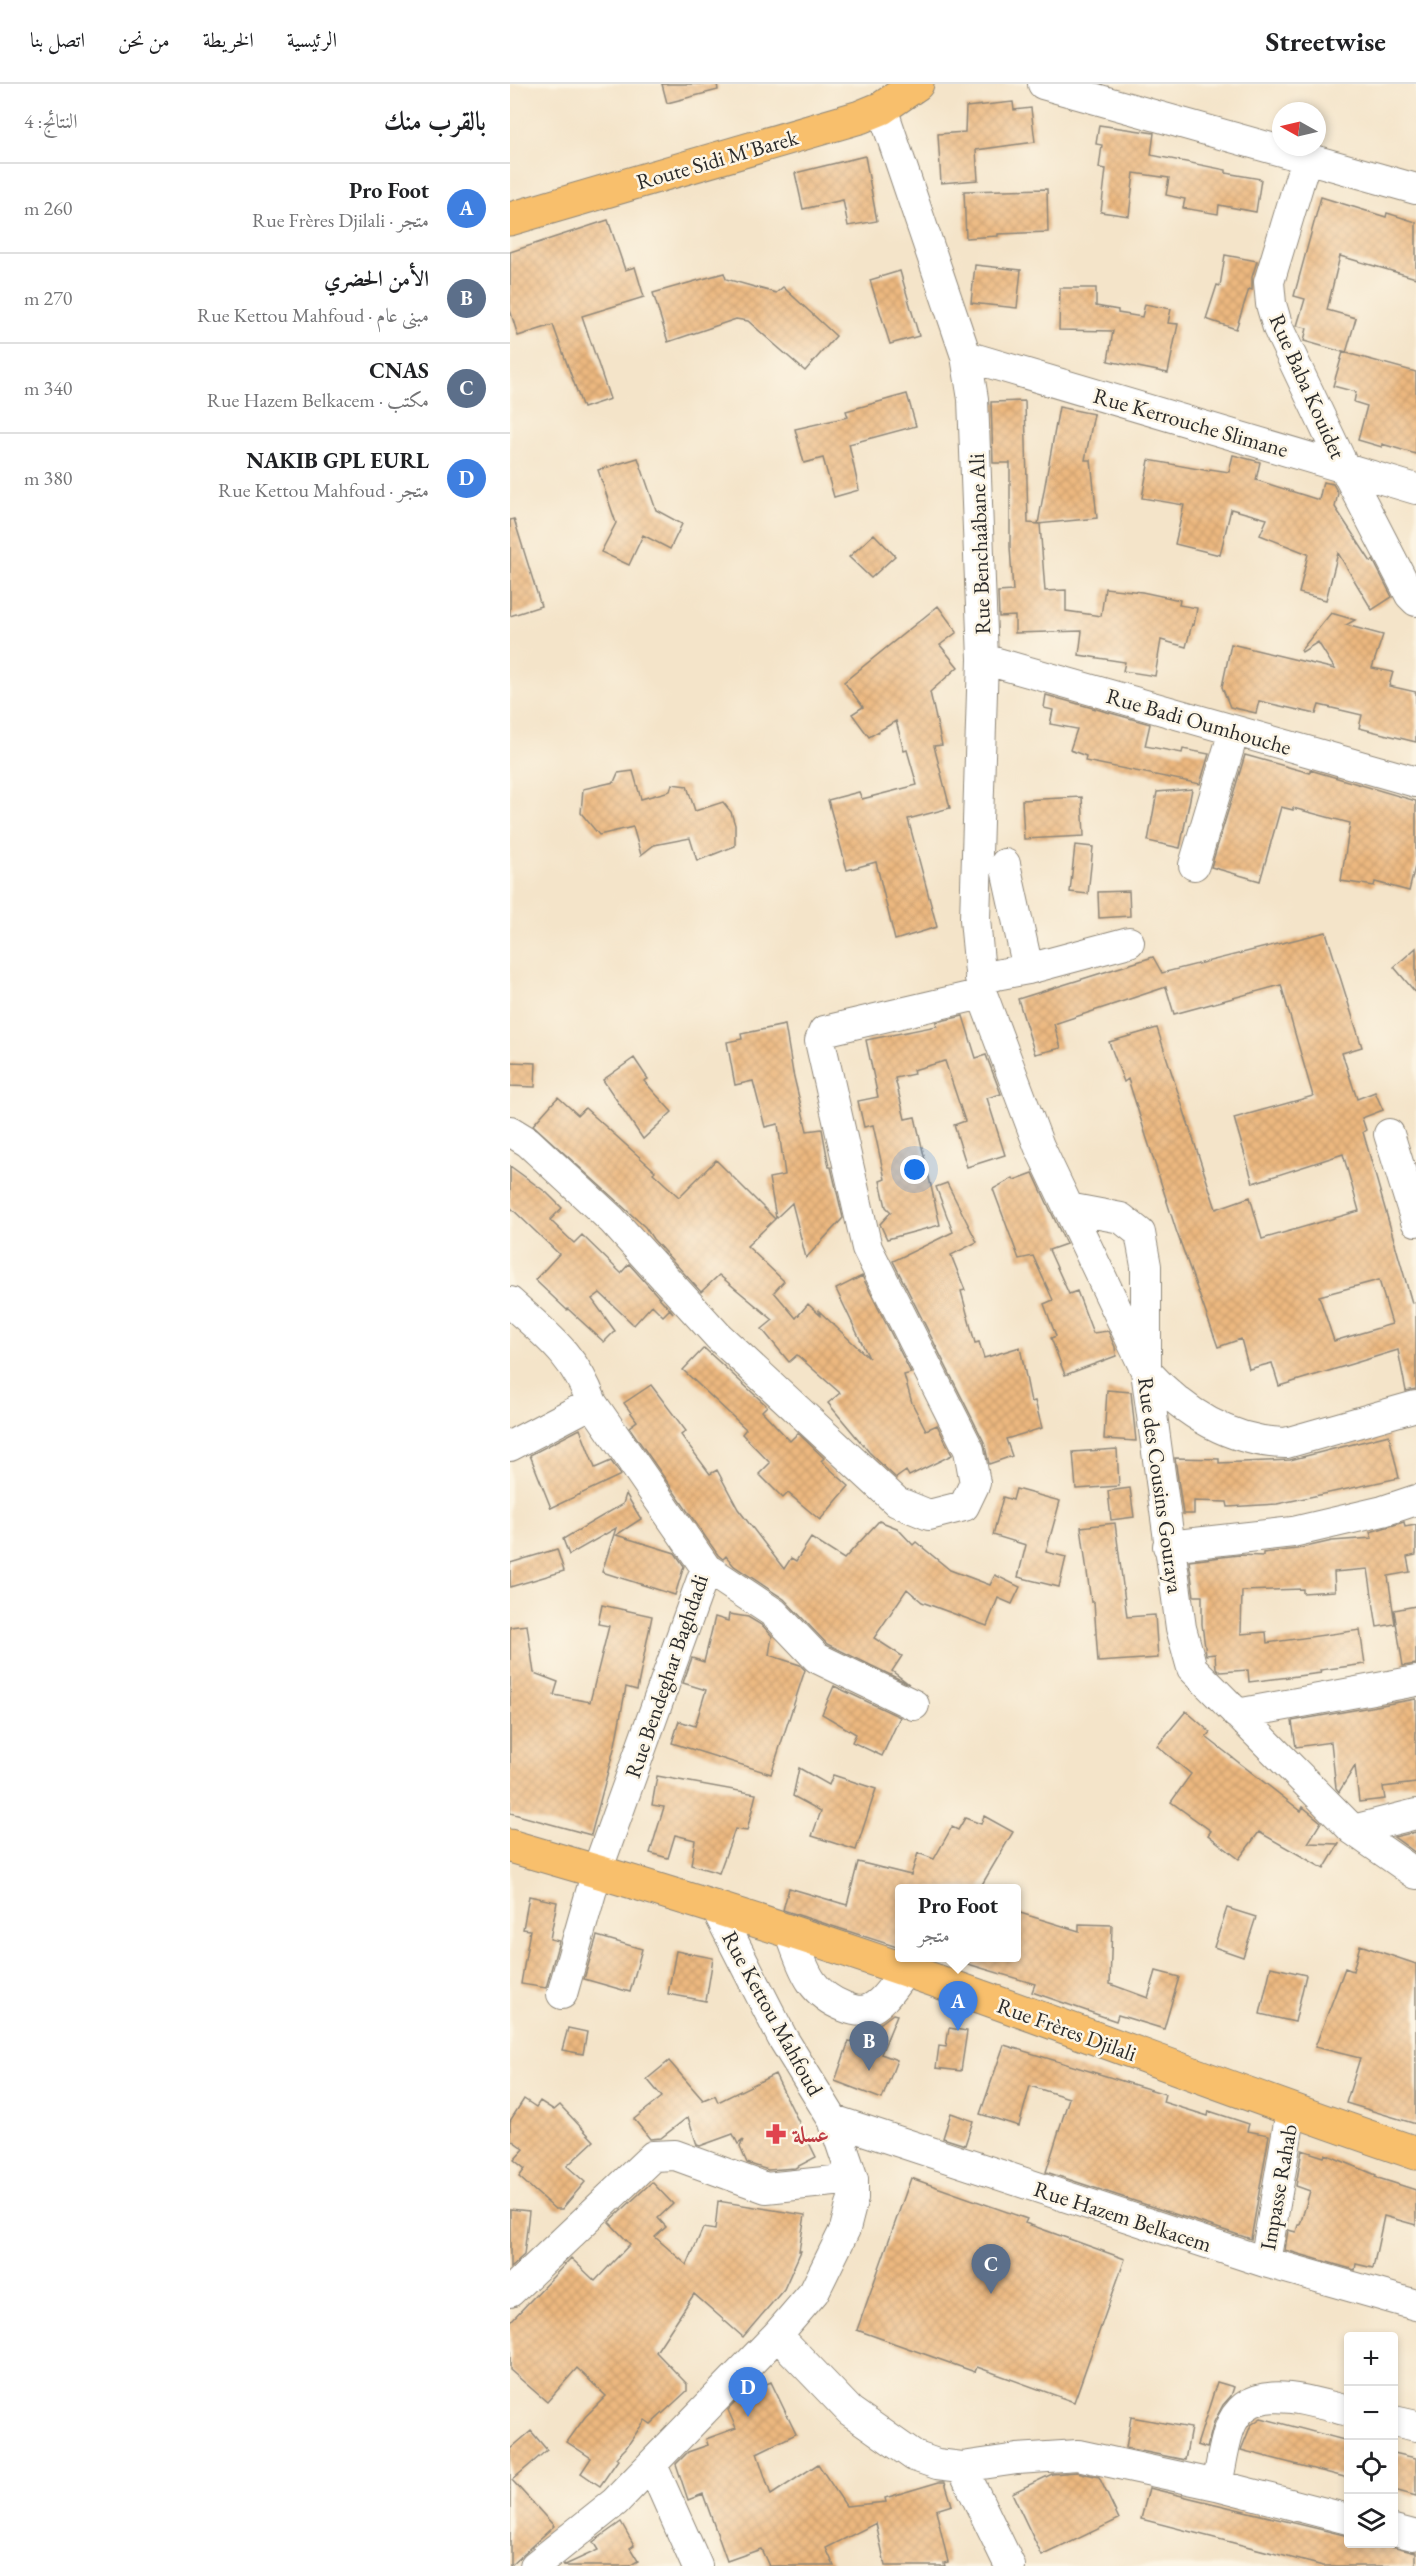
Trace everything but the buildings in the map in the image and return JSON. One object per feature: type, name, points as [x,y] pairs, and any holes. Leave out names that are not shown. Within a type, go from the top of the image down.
[{"type":"main road","name":"Route Sidi M'Barek","points":[[510,219],[860,117],[882,108],[918,84]]},
{"type":"main road","name":"Rue Frères Djilali","points":[[510,1846],[715,1906],[906,1970],[1291,2111],[1416,2153]]},
{"type":"street","points":[[1043,84],[1416,189]]},
{"type":"street","name":"Rue Benchaâbane Ali","points":[[882,108],[966,356],[973,399],[983,659],[975,919],[981,986]]},
{"type":"street","name":"Rue Baba Kouidet","points":[[1306,159],[1269,282],[1270,304],[1278,328],[1344,466],[1410,595],[1416,600]]},
{"type":"street","name":"Rue Kerrouche Slimane","points":[[966,356],[1416,489]]},
{"type":"street","name":"Rue Badi Oumhouche","points":[[983,659],[1416,782]]},
{"type":"street","points":[[1194,865],[1234,731]]},
{"type":"street","points":[[1005,864],[1028,969]]},
{"type":"street","points":[[510,1131],[528,1142],[612,1220],[718,1336],[897,1502],[929,1515],[964,1506],[975,1483],[969,1450],[867,1248],[820,1041],[824,1031],[981,986],[1028,969],[1129,942]]},
{"type":"street","name":"Rue des Cousins Gouraya","points":[[981,986],[1039,1146],[1146,1371],[1168,1546],[1181,1628],[1192,1668],[1353,1830],[1416,1874]]},
{"type":"street","points":[[1389,1134],[1416,1221]]},
{"type":"street","points":[[1068,1208],[1121,1218],[1140,1233],[1146,1266],[1146,1371],[1168,1395],[1192,1414],[1234,1435],[1267,1443],[1286,1443],[1416,1406]]},
{"type":"street","name":"Rue Bendeghar Baghdadi","points":[[510,1302],[566,1353],[584,1379],[592,1403],[706,1568],[597,1871],[562,1994]]},
{"type":"street","points":[[510,1446],[592,1403]]},
{"type":"street","points":[[1168,1546],[1293,1532],[1383,1511],[1416,1500]]},
{"type":"street","points":[[706,1568],[774,1613],[817,1658],[914,1705]]},
{"type":"street","points":[[1238,1714],[1416,1681]]},
{"type":"street","points":[[1353,1830],[1416,1814]]},
{"type":"street","name":"Rue Kettou Mahfoud","points":[[535,2566],[615,2502],[777,2335],[814,2292],[845,2229],[853,2198],[854,2180],[833,2120],[782,2037],[715,1906]]},
{"type":"street","points":[[790,1932],[810,1982],[821,1995],[854,2011],[867,2010],[883,1999],[906,1970]]},
{"type":"street","name":"Impasse Rahab","points":[[1265,2262],[1291,2111]]},
{"type":"street","name":"Rue Hazem Belkacem","points":[[833,2120],[1265,2262],[1416,2305]]},
{"type":"street","points":[[510,2292],[653,2156],[675,2155],[766,2188],[854,2180]]},
{"type":"street","points":[[777,2335],[850,2411],[914,2456],[937,2464],[962,2467],[1067,2454],[1091,2457],[1217,2485],[1344,2517]]},
{"type":"street","points":[[1217,2485],[1230,2428],[1249,2404],[1263,2398],[1279,2396],[1344,2410]]},
{"type":"street","points":[[1398,2422],[1416,2426]]},
{"type":"street","points":[[652,2465],[697,2566]]},
{"type":"street","points":[[962,2467],[1010,2566]]},
{"type":"place","name":"Pro Foot","points":[[958,2031]]},
{"type":"place","name":"الأمن الحضري","points":[[869,2071]]},
{"type":"place","name":"عسلة","points":[[776,2134]]},
{"type":"place","name":"CNAS","points":[[991,2294]]},
{"type":"place","name":"NAKIB GPL EURL","points":[[748,2417]]}]
